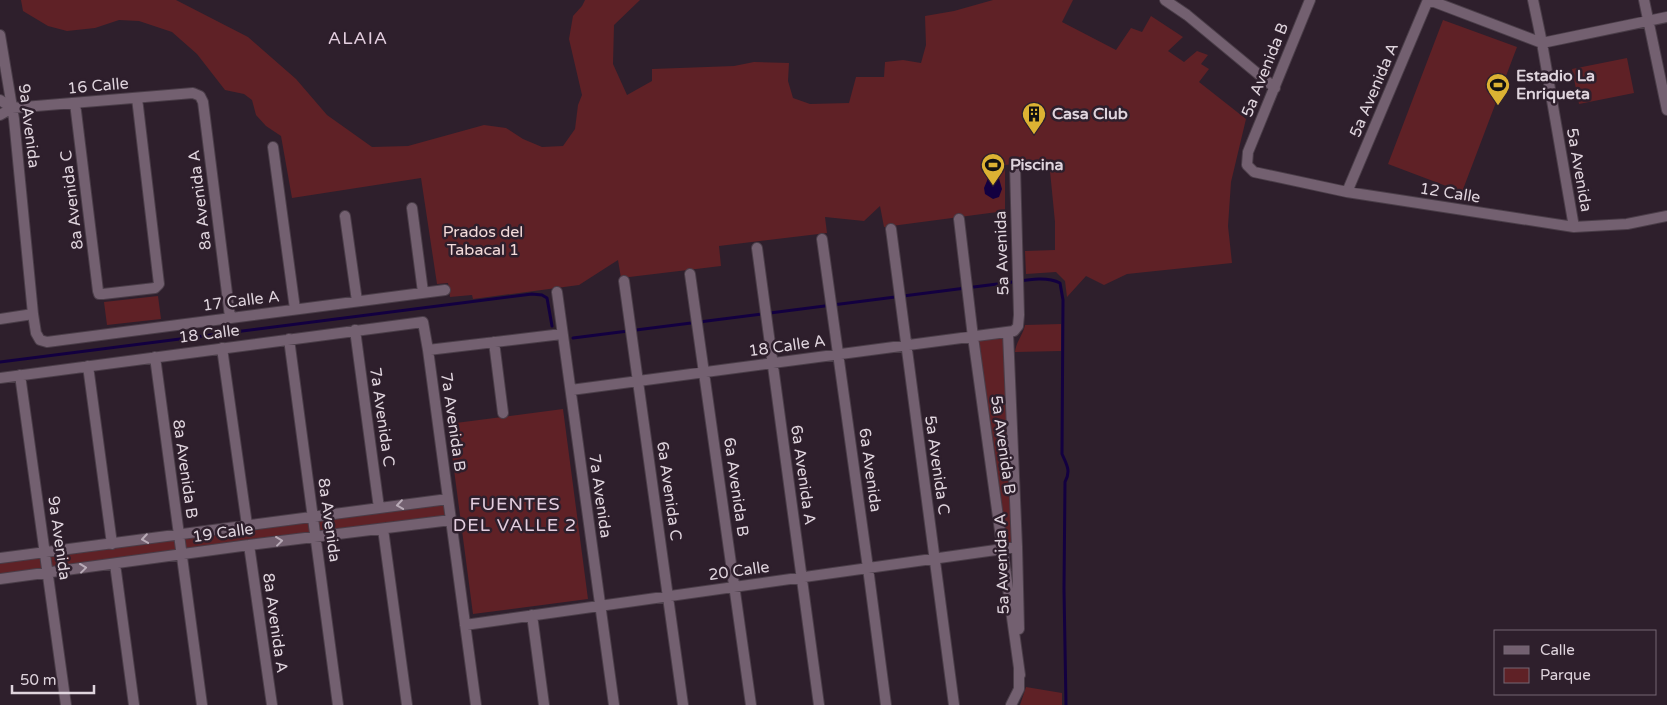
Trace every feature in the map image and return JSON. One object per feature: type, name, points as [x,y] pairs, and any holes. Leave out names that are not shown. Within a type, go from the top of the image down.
[{"type":"street","points":[[1166,0],[1187,15],[1275,88]]},
{"type":"street","name":"5a Avenida B","points":[[1248,152],[1310,0]]},
{"type":"street","points":[[1429,0],[1542,43],[1667,17]]},
{"type":"street","name":"5a Avenida A","points":[[1348,192],[1429,0]]},
{"type":"street","name":"5a Avenida","points":[[1533,0],[1574,227]]},
{"type":"street","points":[[1644,0],[1667,110]]},
{"type":"street","name":"9a Avenida","points":[[0,35],[12,108],[33,314],[36,333],[40,340]]},
{"type":"street","name":"16 Calle","points":[[0,115],[12,108],[186,94]]},
{"type":"street","name":"8a Avenida A","points":[[186,94],[198,94],[203,102],[230,317]]},
{"type":"street","name":"8a Avenida C","points":[[75,103],[99,294],[155,288],[160,282],[137,98]]},
{"type":"street","points":[[0,100],[12,108]]},
{"type":"street","points":[[273,147],[295,309]]},
{"type":"street","name":"12 Calle","points":[[1248,152],[1247,165],[1254,172],[1348,192],[1574,227],[1627,224],[1667,216]]},
{"type":"street","name":"5a Avenida","points":[[1008,333],[1014,331],[1018,324],[1015,166]]},
{"type":"street","points":[[412,208],[423,292]]},
{"type":"street","points":[[345,216],[357,301]]},
{"type":"street","name":"5a Avenida B","points":[[959,219],[973,337],[1020,675]]},
{"type":"street","name":"5a Avenida C","points":[[891,229],[954,705]]},
{"type":"street","name":"6a Avenida","points":[[822,239],[886,705]]},
{"type":"street","name":"6a Avenida A","points":[[757,248],[819,705]]},
{"type":"street","name":"6a Avenida B","points":[[690,274],[751,705]]},
{"type":"street","name":"6a Avenida C","points":[[624,282],[683,705]]},
{"type":"street","name":"17 Calle A","points":[[40,340],[47,342],[445,290]]},
{"type":"street","name":"7a Avenida","points":[[557,292],[614,705]]},
{"type":"street","points":[[0,319],[33,314]]},
{"type":"street","name":"18 Calle","points":[[0,378],[423,322]]},
{"type":"street","name":"7a Avenida B","points":[[423,322],[476,705]]},
{"type":"street","name":"7a Avenida C","points":[[355,330],[380,508]]},
{"type":"street","name":"5a Avenida A","points":[[1008,333],[1020,675]]},
{"type":"street","name":"18 Calle A","points":[[570,390],[1008,333]]},
{"type":"street","points":[[428,350],[562,334]]},
{"type":"street","name":"8a Avenida","points":[[289,339],[338,705]]},
{"type":"street","points":[[494,342],[503,413]]},
{"type":"street","points":[[222,348],[247,524]]},
{"type":"street","name":"8a Avenida B","points":[[155,356],[202,705]]},
{"type":"street","points":[[88,366],[112,544]]},
{"type":"street","name":"9a Avenida","points":[[20,375],[66,705]]},
{"type":"street","name":"19 Calle","points":[[0,558],[448,499]]},
{"type":"street","name":"19 Calle","points":[[0,579],[316,536],[451,520]]},
{"type":"street","points":[[383,529],[407,705]]},
{"type":"street","name":"8a Avenida A","points":[[249,545],[272,705]]},
{"type":"street","name":"20 Calle","points":[[465,625],[1017,547]]},
{"type":"street","points":[[114,564],[134,705]]},
{"type":"street","points":[[532,615],[544,705]]},
{"type":"street","points":[[1011,705],[1019,689],[1020,675]]},
{"type":"green space","name":"Prados del Tabacal 1","points":[[21,0],[176,0],[248,37],[296,79],[327,115],[372,147],[408,146],[484,125],[506,128],[523,139],[542,147],[563,146],[575,129],[578,105],[582,95],[569,39],[573,16],[585,0],[640,0],[614,25],[613,64],[627,95],[652,81],[652,69],[734,66],[754,62],[789,63],[788,81],[793,98],[810,104],[849,103],[856,77],[884,77],[885,62],[903,60],[921,63],[926,45],[925,16],[954,11],[993,0],[1073,0],[1062,22],[1116,50],[1131,28],[1142,32],[1151,16],[1183,37],[1168,51],[1184,62],[1197,51],[1208,55],[1201,64],[1209,69],[1199,82],[1246,119],[1231,182],[1228,226],[1232,263],[1127,274],[1104,285],[1086,276],[1067,297],[1065,281],[1056,272],[1026,274],[1025,251],[1055,250],[1055,222],[1049,161],[1005,165],[1005,211],[884,227],[880,206],[864,221],[825,217],[827,233],[719,246],[721,266],[621,278],[618,260],[579,285],[473,299],[472,295],[450,297],[448,283],[437,284],[421,178],[292,198],[281,136],[266,126],[256,115],[252,100],[244,94],[225,90],[197,54],[172,32],[139,21],[119,20],[95,28],[67,31],[48,26],[23,11]]},
{"type":"green space","points":[[1443,20],[1517,47],[1462,192],[1388,164]]},
{"type":"green space","points":[[1627,58],[1634,93],[1579,104],[1572,69]]},
{"type":"green space","points":[[158,296],[161,319],[107,325],[104,302]]},
{"type":"green space","points":[[1061,324],[1061,351],[1015,352],[1025,325]]},
{"type":"green space","points":[[1008,333],[1017,547],[1002,549],[973,337]]},
{"type":"green space","points":[[563,409],[588,599],[473,614],[448,424]]},
{"type":"green space","points":[[448,499],[451,520],[0,579],[0,558]]},
{"type":"green space","points":[[1026,687],[1062,693],[1062,705],[1020,705]]},
{"type":"shaded area","name":"Piscina","points":[[995,173],[998,175],[1002,189],[999,197],[993,199],[985,194],[984,188],[989,176]]},
{"type":"waterway","points":[[573,338],[1026,280],[1047,279],[1060,283],[1063,300],[1062,454],[1068,471],[1065,482],[1064,589],[1066,705]]},
{"type":"waterway","points":[[0,362],[532,294],[542,295],[547,298],[552,326]]},
{"type":"place","name":"Estadio La Enriqueta","points":[[1498,106]]},
{"type":"place","name":"Casa Club","points":[[1034,135]]},
{"type":"place","name":"Piscina","points":[[993,186]]},
{"type":"district","name":"ALAIA","points":[[358,38]]},
{"type":"district","name":"FUENTES DEL VALLE 2","points":[[515,514]]}]
